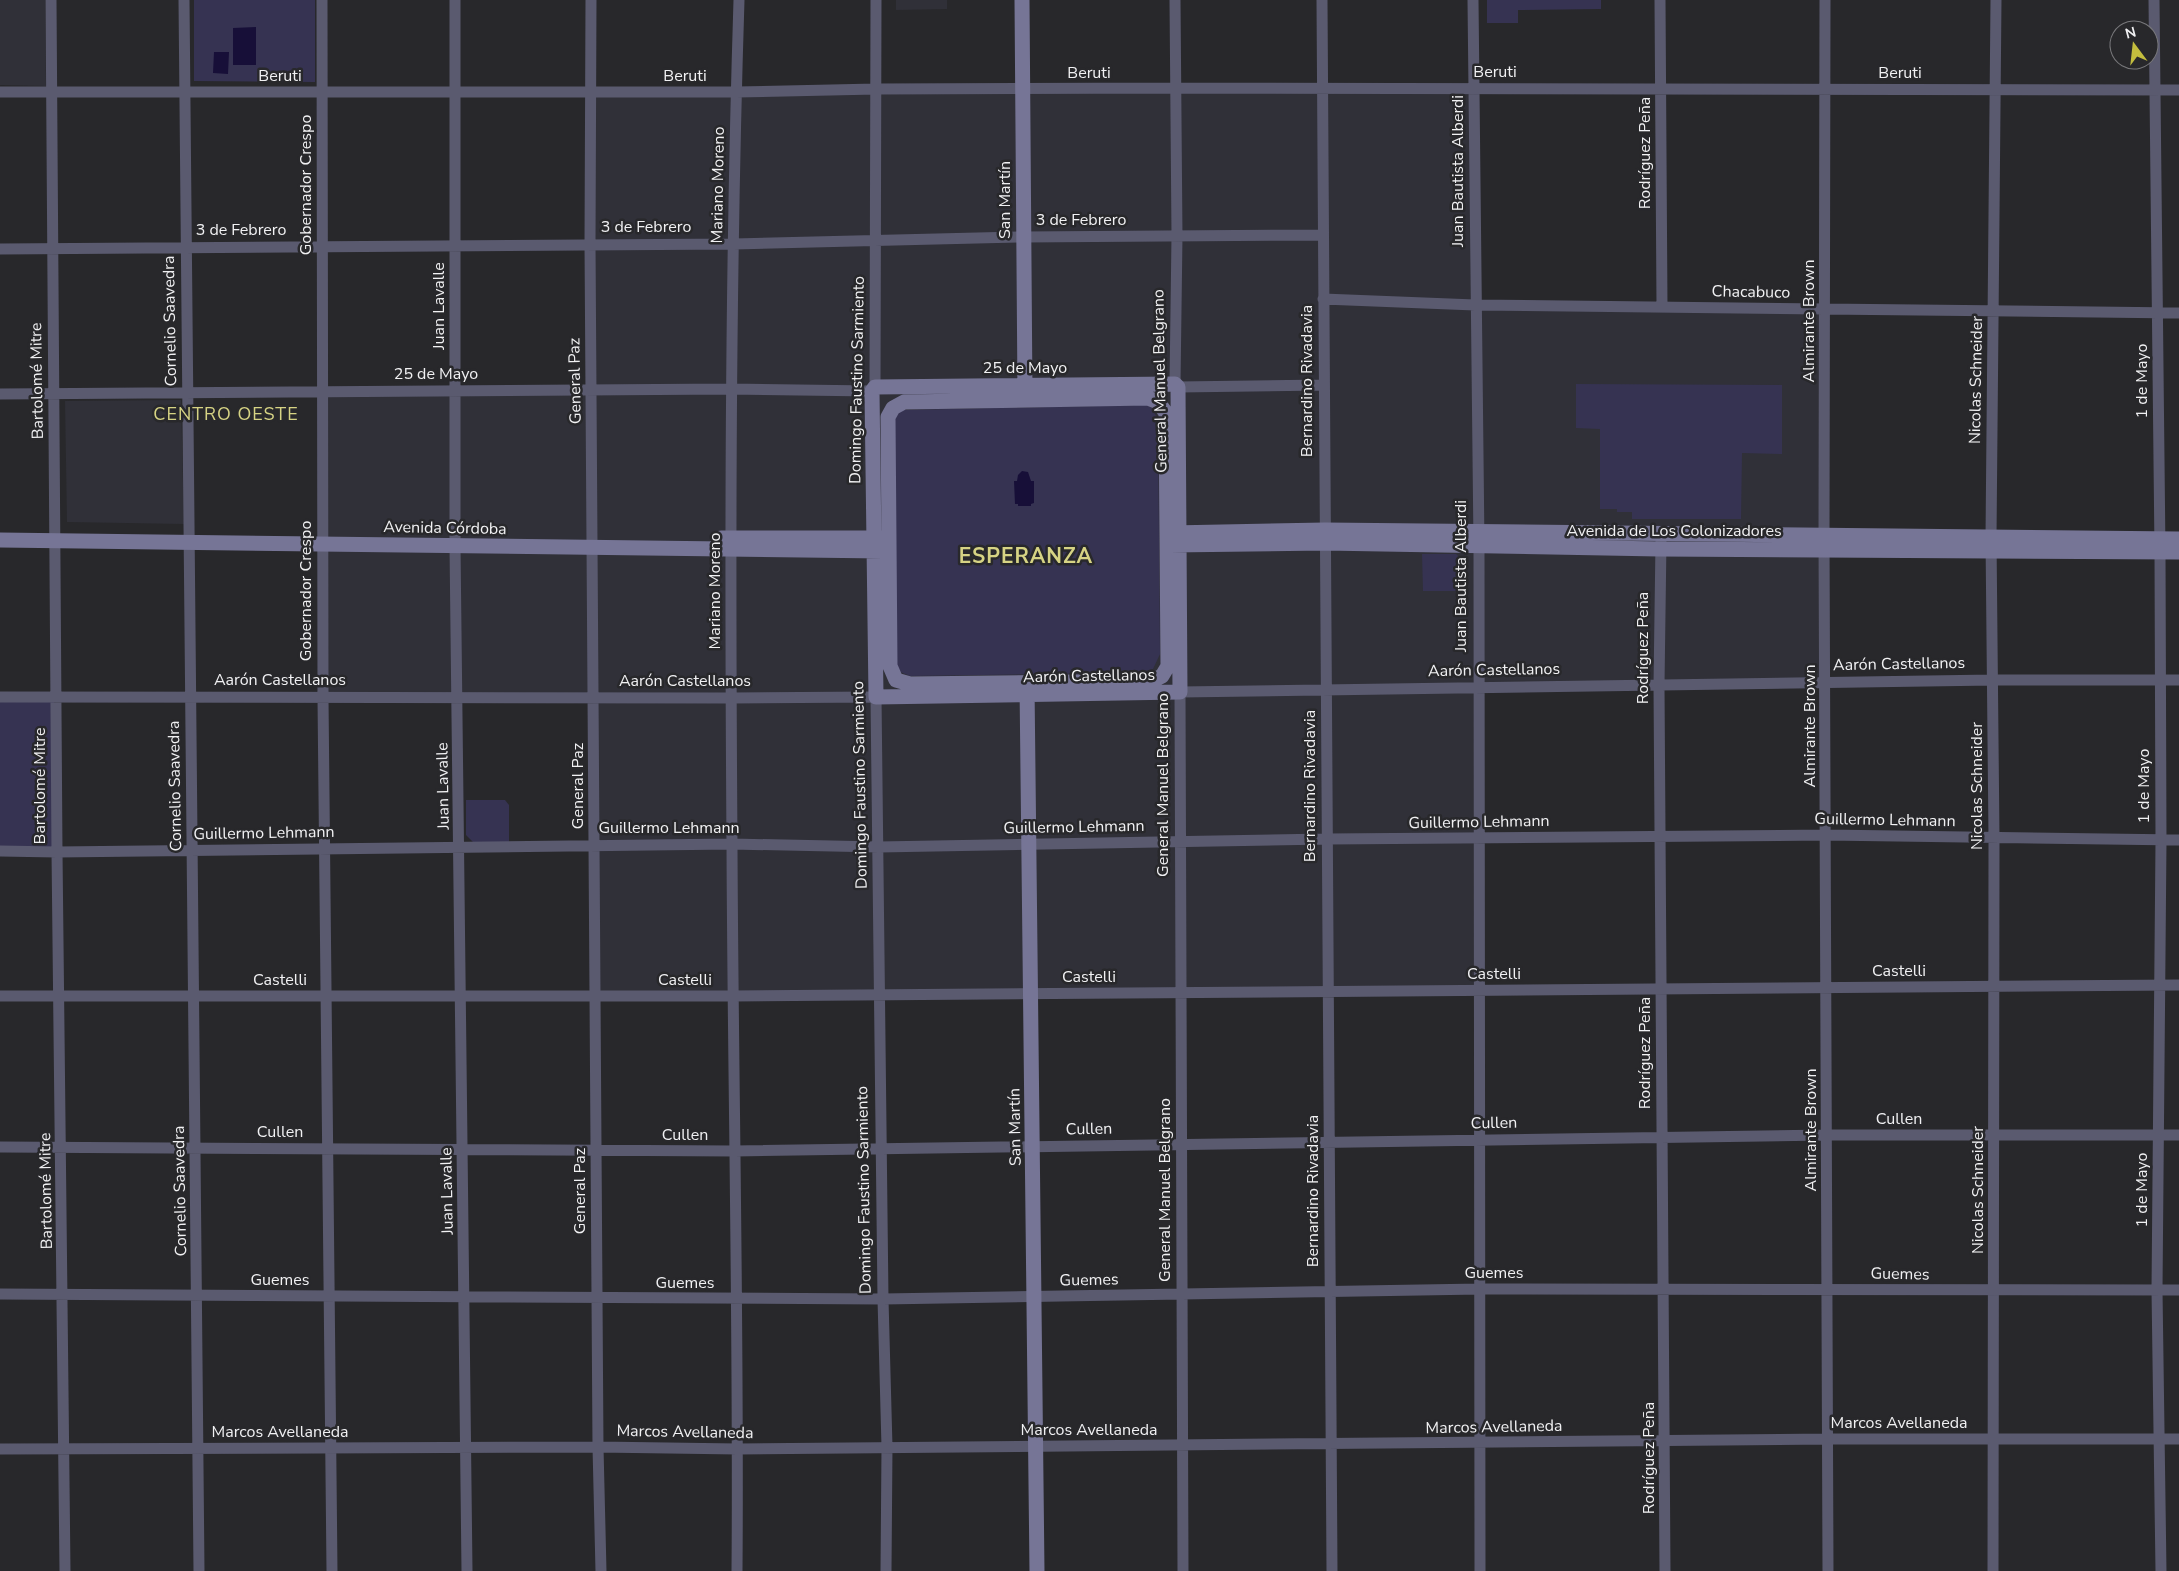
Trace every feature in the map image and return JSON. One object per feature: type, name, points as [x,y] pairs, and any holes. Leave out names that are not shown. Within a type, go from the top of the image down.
[{"type":"main road","name":"San Martín","points":[[1022,0],[1025,393]]},
{"type":"main road","name":"25 de Mayo","points":[[904,402],[1025,393],[1177,386]]},
{"type":"main road","name":"General Manuel Belgrano","points":[[1152,681],[1162,676],[1168,666],[1174,539],[1177,386]]},
{"type":"main road","name":"25 de Mayo","points":[[874,389],[1148,398],[1158,402],[1163,407]]},
{"type":"main road","name":"Domingo Faustino Sarmiento","points":[[874,389],[890,666]]},
{"type":"main road","name":"Domingo Faustino Sarmiento","points":[[876,697],[888,418],[893,408],[904,402]]},
{"type":"main road","name":"General Manuel Belgrano","points":[[1163,407],[1166,413],[1174,539],[1180,692]]},
{"type":"main road","name":"Avenida Córdoba","points":[[0,530],[56,535],[190,538],[882,544]]},
{"type":"main road","name":"Avenida Córdoba","points":[[0,540],[56,535]]},
{"type":"main road","name":"Avenida de Los Colonizadores","points":[[1174,539],[1325,536],[1660,542],[2160,545],[2179,539]]},
{"type":"main road","name":"Avenida de Los Colonizadores","points":[[2160,545],[2179,552]]},
{"type":"main road","name":"Aarón Castellanos","points":[[890,666],[896,680],[910,684],[1027,689],[1180,692]]},
{"type":"main road","name":"Aarón Castellanos","points":[[876,697],[1152,681]]},
{"type":"main road","name":"San Martín","points":[[1027,689],[1037,1571]]},
{"type":"street","name":"Bartolomé Mitre","points":[[51,0],[57,852],[66,1571]]},
{"type":"street","name":"Cornelio Saavedra","points":[[184,0],[198,1571]]},
{"type":"street","name":"Gobernador Crespo","points":[[322,0],[323,698],[332,1571]]},
{"type":"street","name":"Juan Lavalle","points":[[455,0],[456,541],[467,1571]]},
{"type":"street","name":"General Paz","points":[[591,0],[590,244],[598,1447],[601,1571]]},
{"type":"street","name":"Mariano Moreno","points":[[737,1571],[738,1450],[732,844],[731,390],[739,0]]},
{"type":"street","name":"Domingo Faustino Sarmiento","points":[[874,389],[876,0]]},
{"type":"street","name":"General Manuel Belgrano","points":[[1175,0],[1177,386]]},
{"type":"street","name":"Bernardino Rivadavia","points":[[1322,0],[1332,1571]]},
{"type":"street","name":"Juan Bautista Alberdi","points":[[1473,0],[1478,540],[1480,1571]]},
{"type":"street","name":"Rodríguez Peña","points":[[1660,0],[1662,307]]},
{"type":"street","name":"Almirante Brown","points":[[1825,0],[1828,1571]]},
{"type":"street","name":"Nicolas Schneider","points":[[1993,1571],[1994,838],[1991,544],[1996,0]]},
{"type":"street","name":"1 de Mayo","points":[[2154,0],[2160,545],[2161,841],[2157,1290],[2161,1571]]},
{"type":"street","name":"Beruti","points":[[0,92],[736,92],[876,89],[1176,88],[2179,90]]},
{"type":"street","name":"3 de Febrero","points":[[0,249],[734,244],[1023,237],[1323,235]]},
{"type":"street","name":"Chacabuco","points":[[1323,298],[1475,305],[2179,313]]},
{"type":"street","name":"25 de Mayo","points":[[1177,386],[1324,385]]},
{"type":"street","name":"25 de Mayo","points":[[0,394],[874,389]]},
{"type":"street","name":"Rodríguez Peña","points":[[1660,542],[1659,685],[1665,1571]]},
{"type":"street","name":"Aarón Castellanos","points":[[1180,692],[1993,680],[2179,680]]},
{"type":"street","name":"General Manuel Belgrano","points":[[1180,692],[1183,1571]]},
{"type":"street","name":"Aarón Castellanos","points":[[0,697],[876,697]]},
{"type":"street","name":"Domingo Faustino Sarmiento","points":[[876,697],[883,1299],[887,1447],[886,1571]]},
{"type":"street","name":"Guillermo Lehmann","points":[[0,851],[57,852],[732,844],[879,847],[1327,839],[1827,835],[2179,840]]},
{"type":"street","name":"Castelli","points":[[0,996],[734,996],[2179,985]]},
{"type":"street","name":"Cullen","points":[[0,1147],[735,1151],[1827,1135],[2179,1135]]},
{"type":"street","name":"Guemes","points":[[0,1294],[883,1299],[1480,1289],[2179,1290]]},
{"type":"street","name":"Marcos Avellaneda","points":[[0,1449],[598,1447],[738,1450],[1828,1439],[2179,1439]]},
{"type":"shaded area","points":[[0,0],[45,0],[46,86],[0,85]]},
{"type":"shaded area","points":[[194,0],[315,0],[315,82],[194,81]]},
{"type":"shaded area","points":[[896,0],[947,0],[947,9],[896,10]]},
{"type":"shaded area","points":[[1487,0],[1601,0],[1601,9],[1518,10],[1518,23],[1487,23]]},
{"type":"shaded area","points":[[256,27],[256,65],[233,65],[233,28]]},
{"type":"shaded area","points":[[214,52],[229,52],[228,74],[213,73]]},
{"type":"shaded area","points":[[1474,89],[1475,305],[1825,309],[1826,683],[1478,688],[1479,990],[595,996],[593,698],[323,698],[322,392],[591,390],[592,92]]},
{"type":"shaded area","points":[[1576,384],[1782,385],[1782,454],[1742,453],[1741,519],[1632,519],[1632,512],[1617,512],[1617,509],[1600,509],[1600,429],[1576,428]]},
{"type":"shaded area","points":[[181,400],[184,524],[67,522],[65,401]]},
{"type":"shaded area","points":[[1146,405],[1152,408],[1158,420],[1160,654],[1153,669],[1137,673],[910,676],[898,671],[895,665],[892,421],[896,414],[902,410]]},
{"type":"shaded area","points":[[1022,471],[1028,472],[1031,481],[1034,481],[1034,503],[1031,506],[1018,506],[1018,504],[1015,504],[1014,481],[1017,481],[1018,475]]},
{"type":"shaded area","points":[[1422,554],[1456,554],[1460,558],[1461,591],[1423,591]]},
{"type":"shaded area","points":[[0,699],[54,699],[55,850],[0,850]]},
{"type":"shaded area","points":[[466,800],[505,800],[509,805],[509,842],[473,842],[466,835]]},
{"type":"district","name":"CENTRO OESTE","points":[[226,414]]},
{"type":"district","name":"ESPERANZA","points":[[1026,556]]}]
